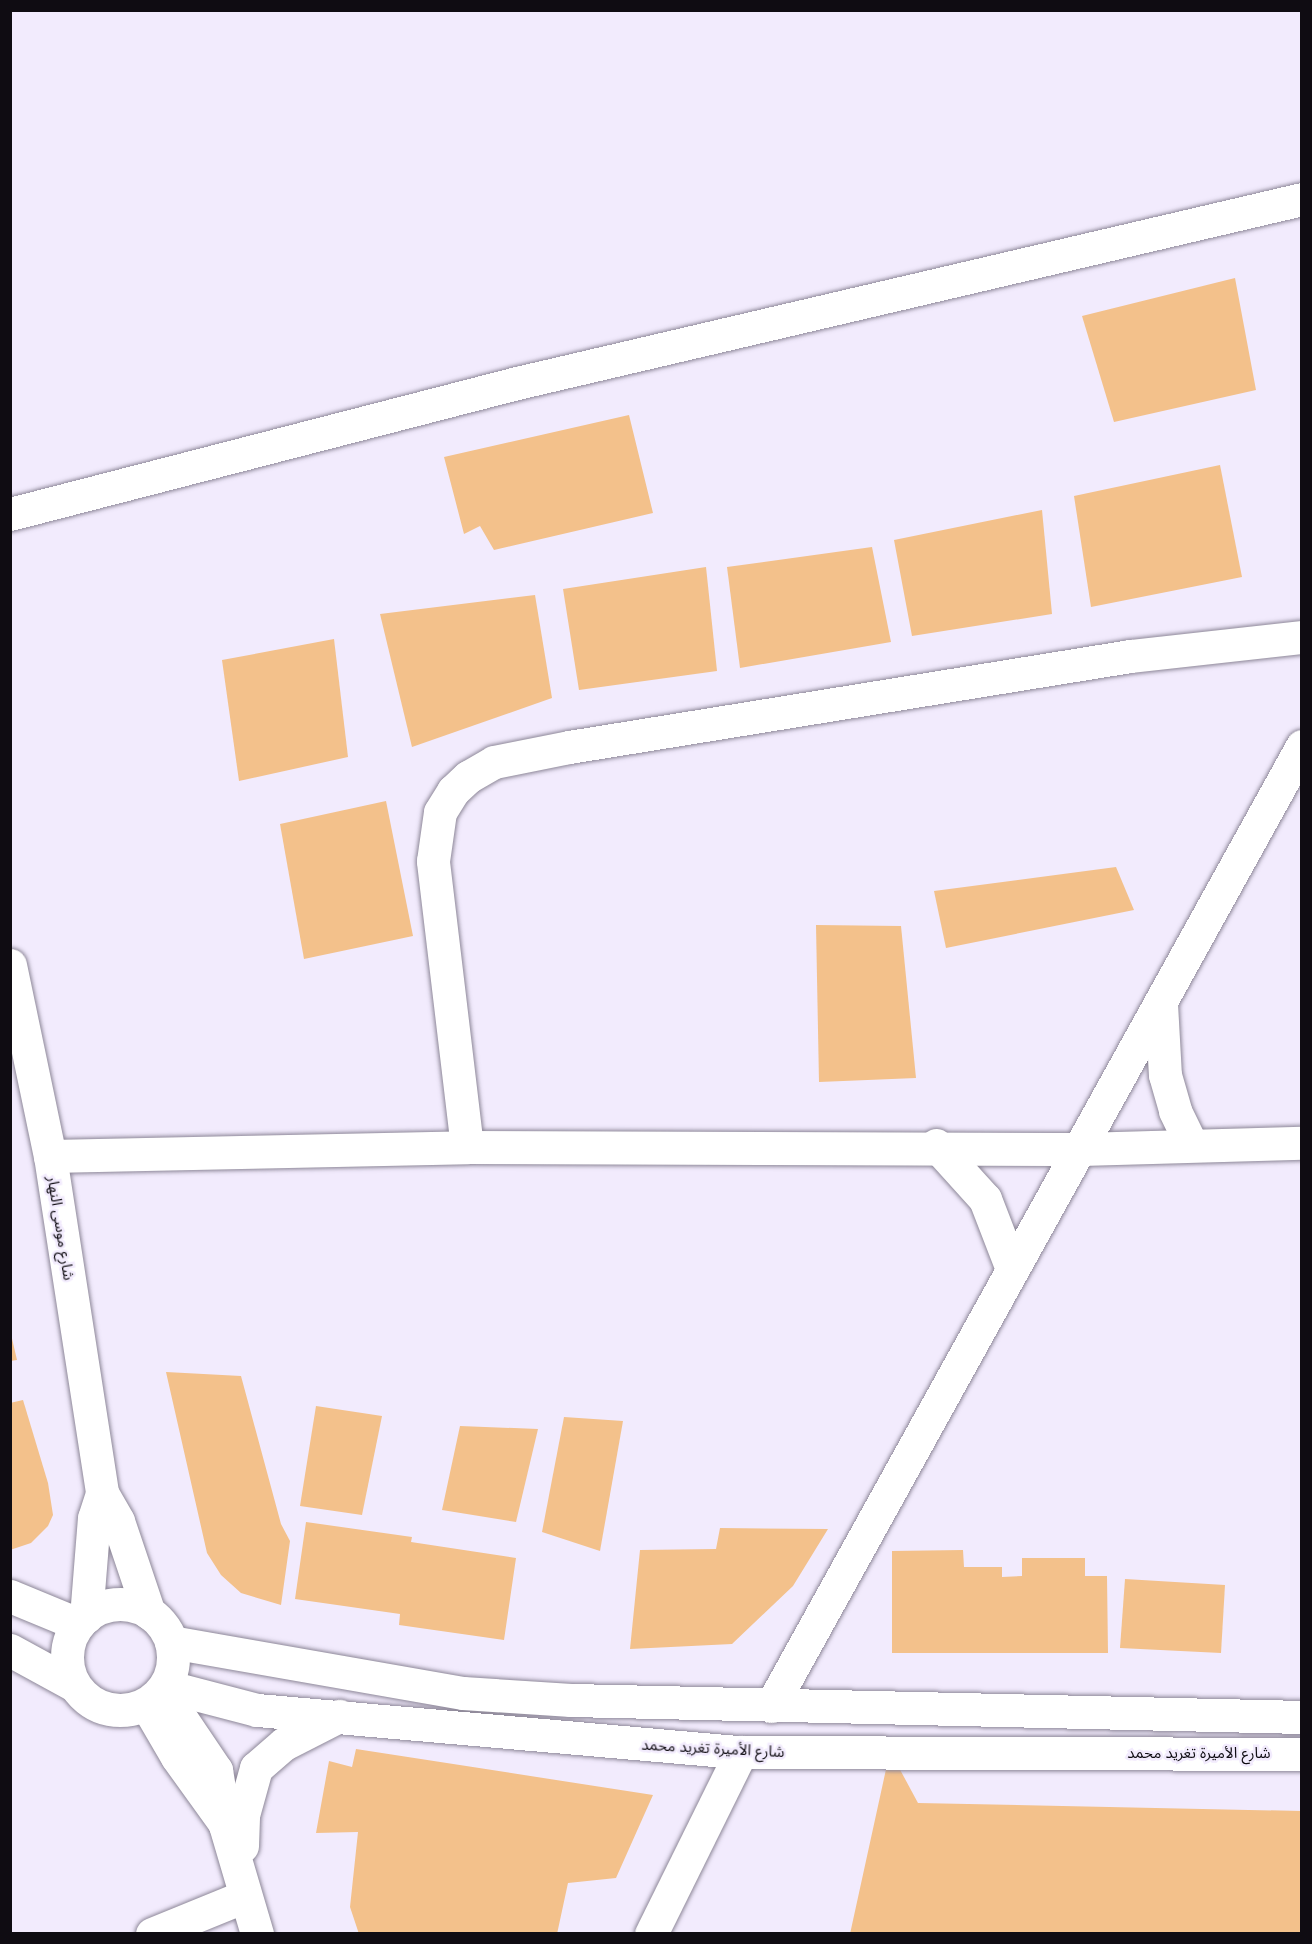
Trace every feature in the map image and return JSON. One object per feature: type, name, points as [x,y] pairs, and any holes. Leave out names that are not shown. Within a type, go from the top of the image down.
[{"type":"street","points":[[10,514],[517,383],[1302,199]]},
{"type":"street","points":[[467,1146],[433,861],[440,812],[453,791],[468,777],[494,762],[569,747],[1130,656],[1302,637]]},
{"type":"street","points":[[771,1706],[1302,746]]},
{"type":"street","name":"شارع موسى النهار","points":[[10,965],[50,1156],[102,1493],[118,1521],[149,1613]]},
{"type":"street","points":[[1161,1003],[1165,1076],[1175,1111],[1191,1144]]},
{"type":"street","points":[[50,1156],[467,1146],[936,1145],[1081,1149],[1191,1144],[1302,1143]]},
{"type":"street","points":[[936,1145],[985,1199],[1012,1269]]},
{"type":"street","name":"شارع موسى النهار","points":[[82,1621],[94,1518],[102,1493]]},
{"type":"street","points":[[10,1596],[82,1621]]},
{"type":"street","points":[[124,1604],[149,1613],[171,1642],[171,1672],[157,1693],[114,1710],[84,1697],[74,1685],[66,1654],[82,1621],[98,1609],[124,1604]]},
{"type":"street","points":[[171,1642],[463,1693],[647,1705],[1302,1717]]},
{"type":"street","points":[[18,1662],[74,1685]]},
{"type":"street","points":[[157,1693],[216,1770],[225,1825],[257,1934]]},
{"type":"street","name":"شارع الأميرة تغريد محمد","points":[[157,1693],[258,1710],[340,1715],[741,1752],[1302,1754]]},
{"type":"street","points":[[243,1889],[243,1815],[256,1768],[284,1744],[340,1715]]},
{"type":"street","points":[[651,1934],[741,1752]]},
{"type":"street","points":[[152,1934],[243,1889]]},
{"type":"building","points":[[1235,278],[1256,390],[1114,422],[1082,316]]},
{"type":"building","points":[[629,415],[653,513],[494,550],[480,526],[464,534],[444,457]]},
{"type":"building","points":[[1220,465],[1242,577],[1091,607],[1074,496]]},
{"type":"building","points":[[1042,510],[1052,614],[912,636],[894,540]]},
{"type":"building","points":[[872,547],[891,642],[740,668],[727,567]]},
{"type":"building","points":[[706,567],[717,671],[579,690],[563,589]]},
{"type":"building","points":[[535,595],[552,698],[412,747],[380,614]]},
{"type":"building","points":[[334,639],[348,757],[239,781],[222,660]]},
{"type":"building","points":[[386,801],[413,936],[304,959],[280,824]]},
{"type":"building","points":[[1116,867],[1134,910],[946,948],[934,891]]},
{"type":"building","points":[[816,925],[901,926],[916,1078],[819,1082]]},
{"type":"building","points":[[10,1330],[17,1360],[10,1361]]},
{"type":"building","points":[[166,1372],[241,1376],[281,1524],[290,1541],[281,1605],[241,1593],[221,1575],[207,1553]]},
{"type":"building","points":[[23,1400],[48,1483],[53,1515],[48,1526],[31,1543],[10,1550],[10,1403]]},
{"type":"building","points":[[316,1406],[382,1416],[362,1515],[300,1506]]},
{"type":"building","points":[[564,1417],[623,1421],[600,1551],[542,1532]]},
{"type":"building","points":[[460,1426],[538,1429],[516,1522],[442,1510]]},
{"type":"building","points":[[306,1522],[412,1537],[411,1542],[516,1558],[504,1640],[399,1625],[400,1614],[295,1599]]},
{"type":"building","points":[[720,1528],[828,1529],[793,1586],[732,1644],[630,1649],[640,1550],[716,1549]]},
{"type":"building","points":[[963,1550],[964,1567],[1002,1567],[1002,1577],[1022,1576],[1022,1558],[1085,1558],[1085,1576],[1107,1576],[1108,1653],[892,1653],[892,1551]]},
{"type":"building","points":[[1125,1579],[1225,1585],[1221,1653],[1120,1648]]},
{"type":"building","points":[[356,1749],[653,1795],[616,1878],[568,1883],[557,1934],[359,1934],[350,1907],[358,1832],[316,1833],[329,1761],[352,1767]]},
{"type":"building","points":[[890,1751],[918,1803],[1302,1811],[1302,1934],[850,1934]]}]
